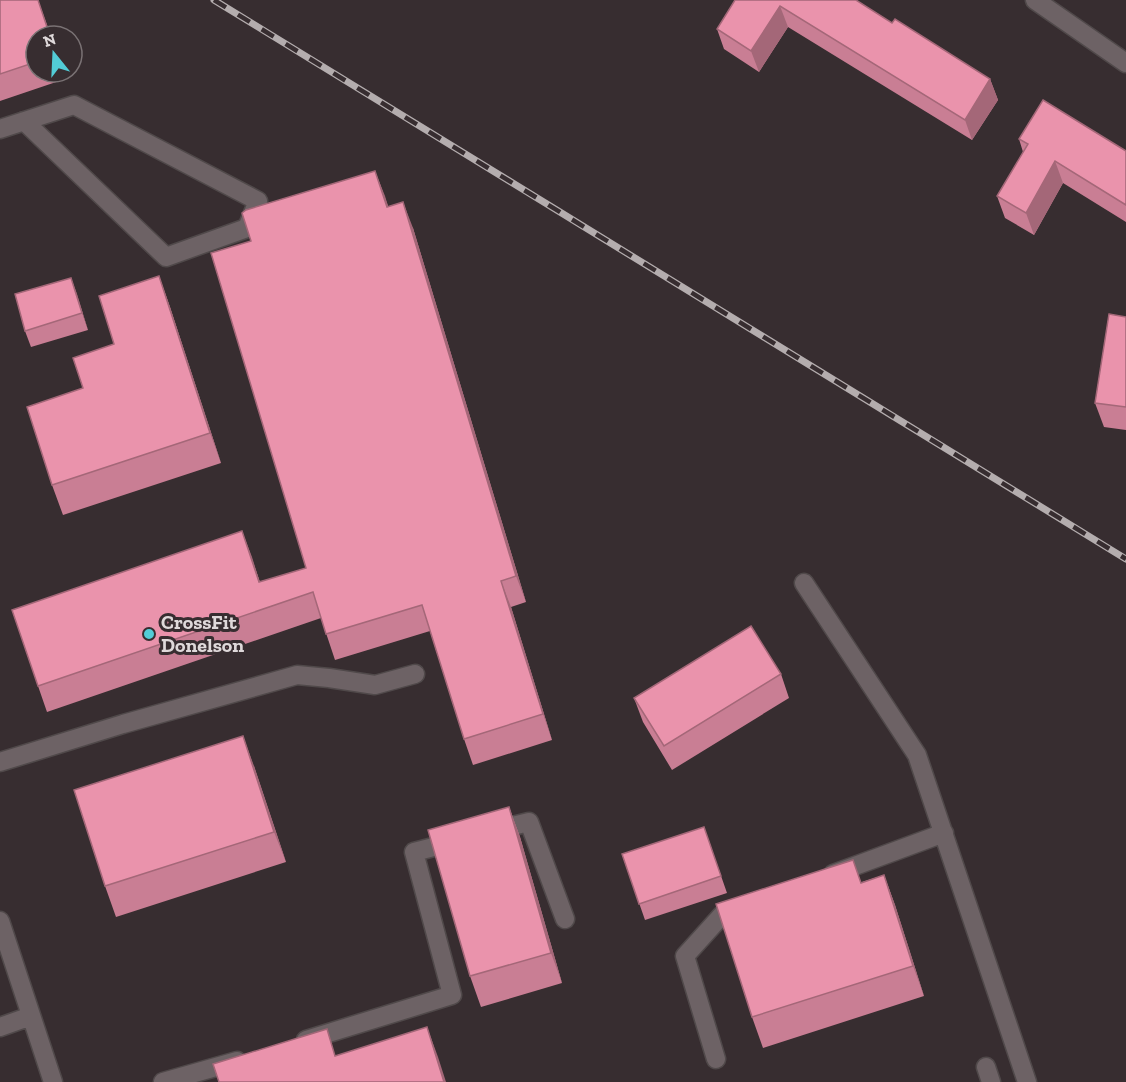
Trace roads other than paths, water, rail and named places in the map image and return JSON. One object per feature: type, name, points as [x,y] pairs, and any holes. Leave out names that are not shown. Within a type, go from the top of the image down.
[{"type":"street","points":[[1035,0],[1126,63]]},
{"type":"street","points":[[0,129],[74,105],[258,201],[247,228],[166,257],[24,122]]},
{"type":"street","points":[[804,583],[917,755],[1027,1082]]},
{"type":"street","points":[[0,762],[123,724],[297,675],[375,685],[416,674]]},
{"type":"street","points":[[292,1044],[452,995],[414,852],[529,822],[565,919]]},
{"type":"street","points":[[822,878],[944,833]]},
{"type":"street","points":[[716,1059],[685,956],[722,915],[755,902]]},
{"type":"street","points":[[0,921],[53,1082]]},
{"type":"street","points":[[0,1027],[31,1016]]},
{"type":"street","points":[[163,1082],[248,1057]]},
{"type":"railway","points":[[214,0],[1126,559]]},
{"type":"place","name":"CrossFit Donelson","points":[[149,634]]}]
